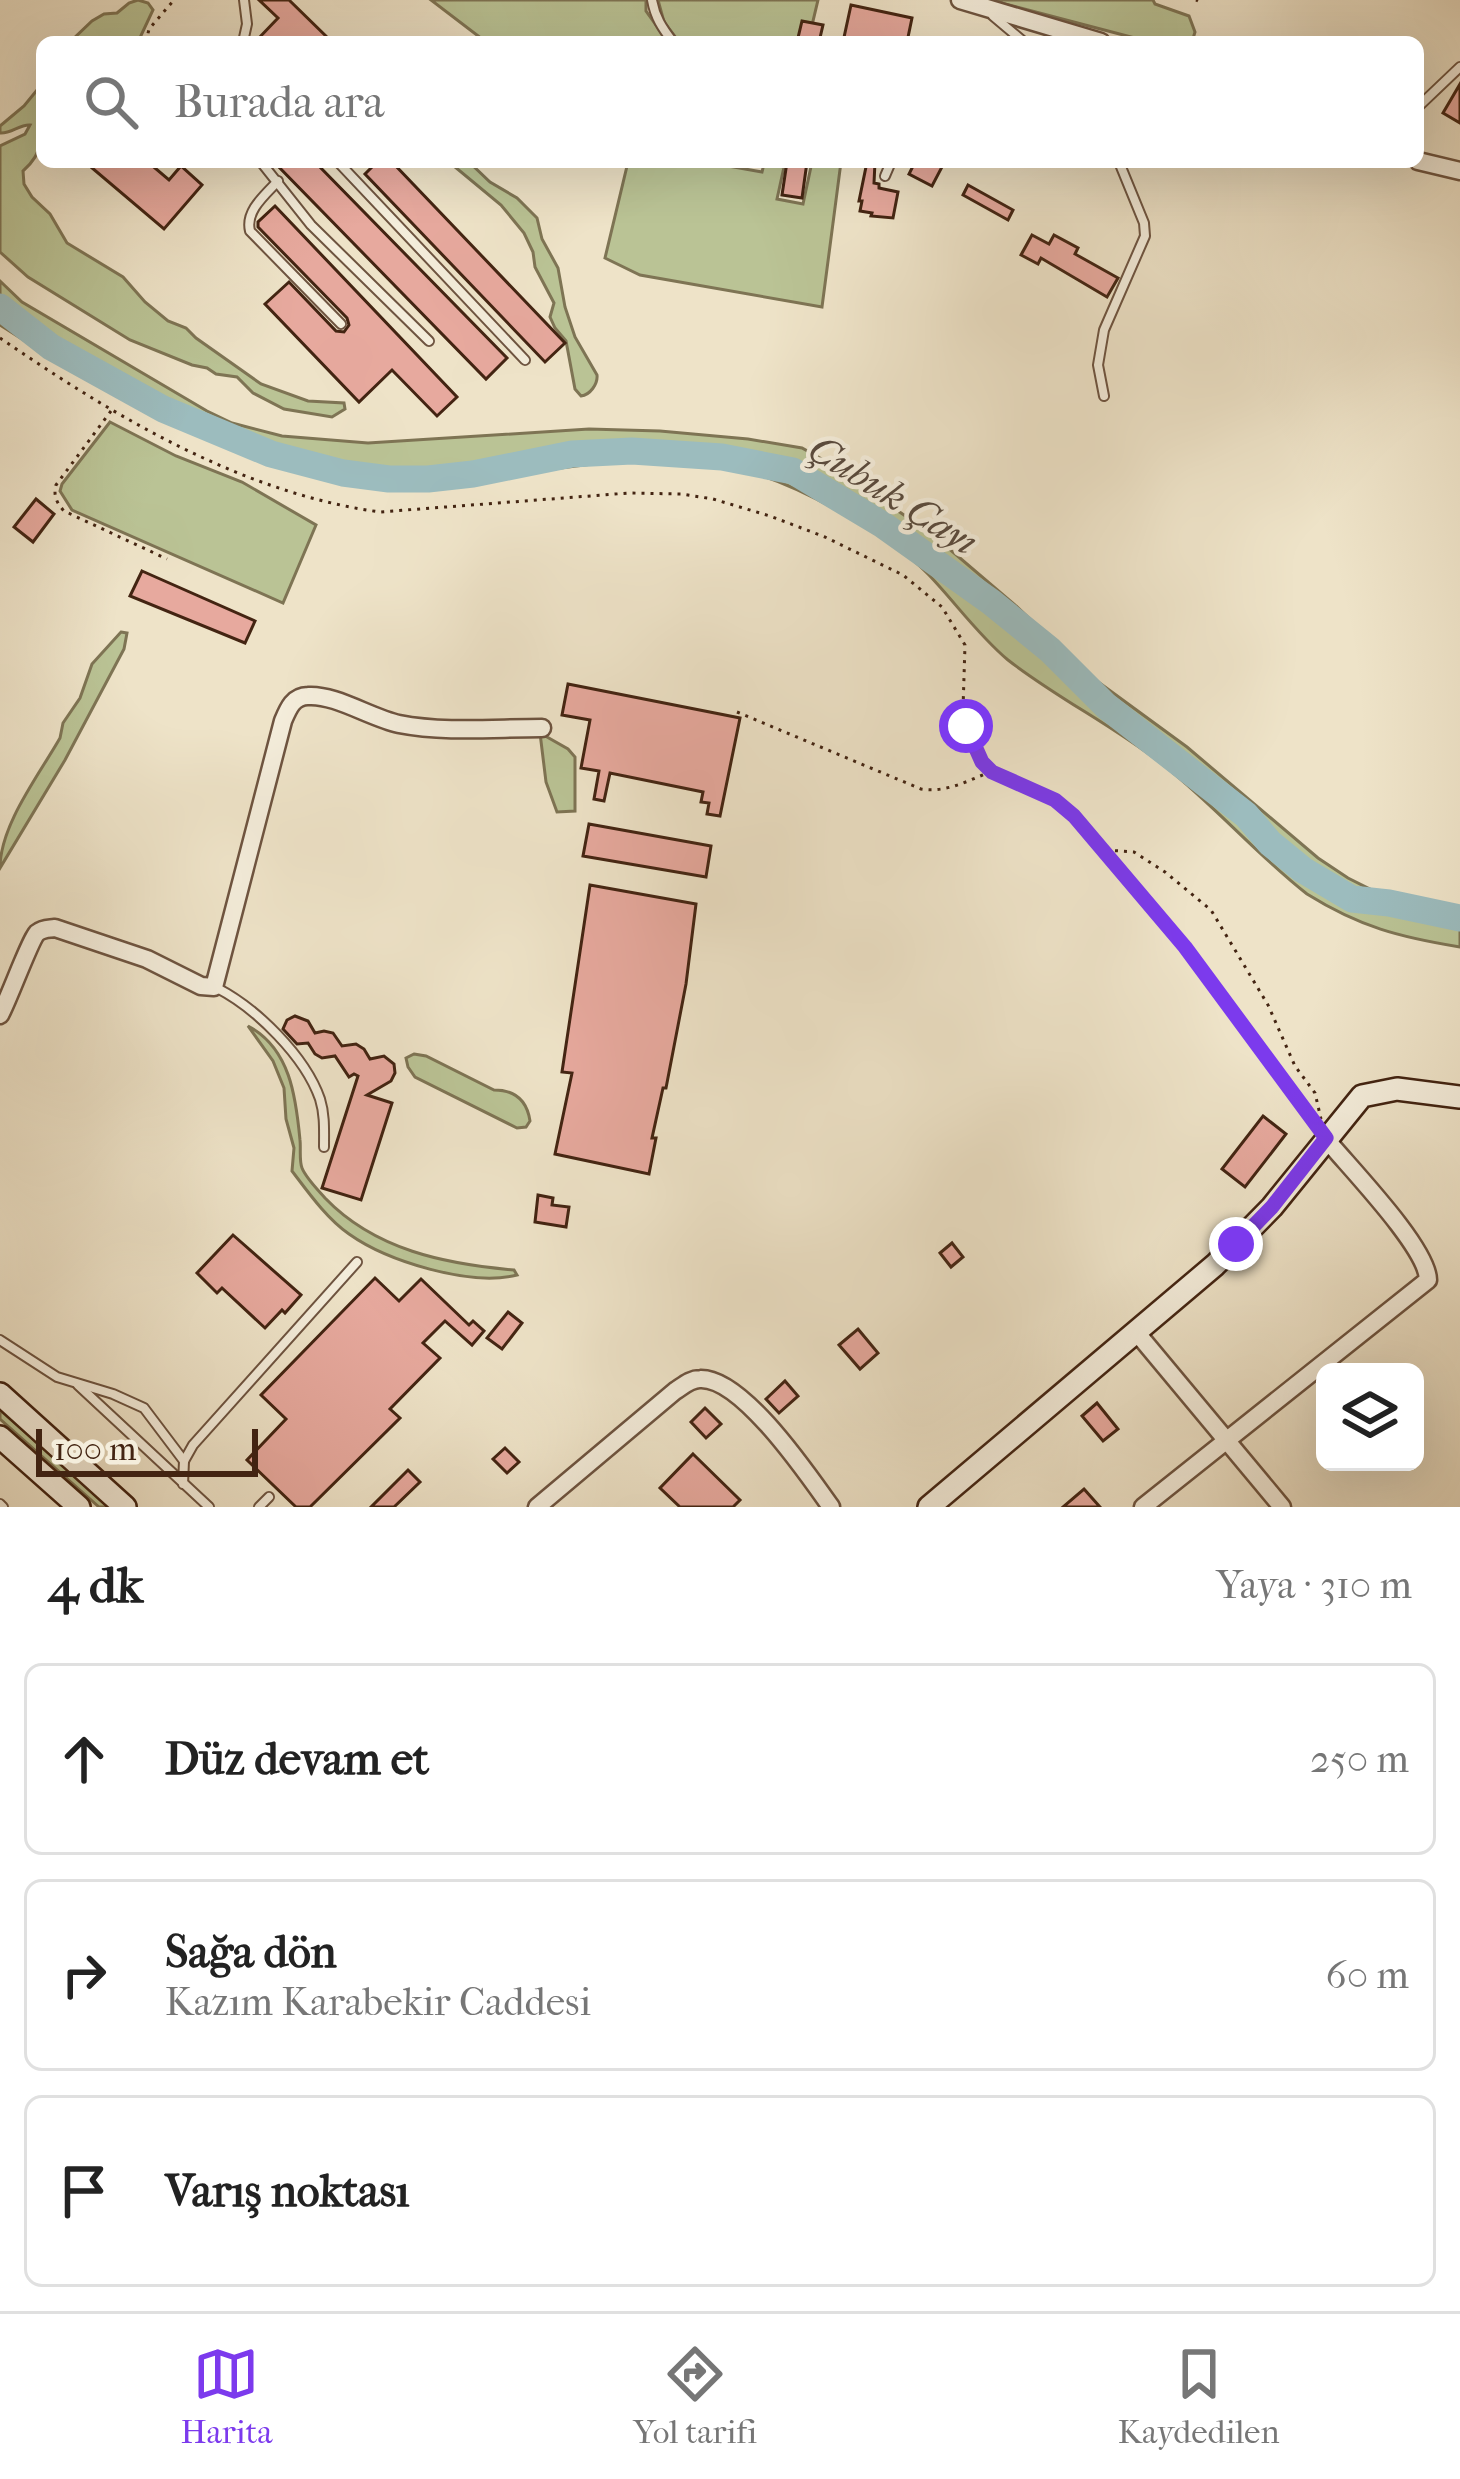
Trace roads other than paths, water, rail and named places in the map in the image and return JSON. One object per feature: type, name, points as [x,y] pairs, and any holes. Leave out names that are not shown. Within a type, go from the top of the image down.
[{"type":"street","points":[[960,0],[1081,36]]},
{"type":"street","points":[[1424,162],[1460,171]]},
{"type":"street","points":[[0,1016],[32,940],[47,928],[147,959],[201,986],[214,987],[283,721],[297,698],[315,696],[419,727],[542,728]]},
{"type":"street","points":[[929,1507],[1137,1333],[1256,1225],[1362,1096],[1397,1089],[1460,1097]]},
{"type":"street","points":[[1143,1507],[1427,1280],[1428,1271],[1412,1243],[1326,1138]]},
{"type":"street","points":[[1137,1333],[1282,1507]]},
{"type":"street","points":[[537,1507],[675,1391],[697,1378],[714,1381],[743,1400],[787,1446],[831,1507]]},
{"type":"street","points":[[0,1394],[125,1507]]},
{"type":"street","points":[[0,1437],[79,1507]]},
{"type":"lane","points":[[244,0],[244,36]]},
{"type":"lane","points":[[652,0],[668,36]]},
{"type":"lane","points":[[983,7],[1017,36]]},
{"type":"lane","points":[[1424,101],[1460,67]]},
{"type":"lane","points":[[266,168],[311,225],[429,341]]},
{"type":"lane","points":[[344,168],[525,360]]},
{"type":"lane","points":[[885,176],[888,168]]},
{"type":"lane","points":[[1104,396],[1098,365],[1103,330],[1145,236],[1121,168]]},
{"type":"lane","points":[[278,181],[250,214],[250,231],[341,324]]},
{"type":"lane","points":[[214,987],[261,1018],[301,1066],[320,1101],[324,1147]]},
{"type":"lane","points":[[184,1484],[184,1461],[204,1432],[357,1262]]},
{"type":"lane","points":[[0,1340],[39,1368],[144,1408],[184,1461]]},
{"type":"lane","points":[[77,1384],[208,1507]]},
{"type":"lane","points":[[259,1507],[269,1497]]},
{"type":"waterway","name":"Çubuk Çayı","points":[[0,307],[51,347],[163,409],[271,454],[343,473],[428,479],[572,454],[632,451],[722,457],[793,471],[883,525],[991,602],[1050,650],[1106,706],[1246,815],[1303,870],[1352,899],[1460,918]]}]
